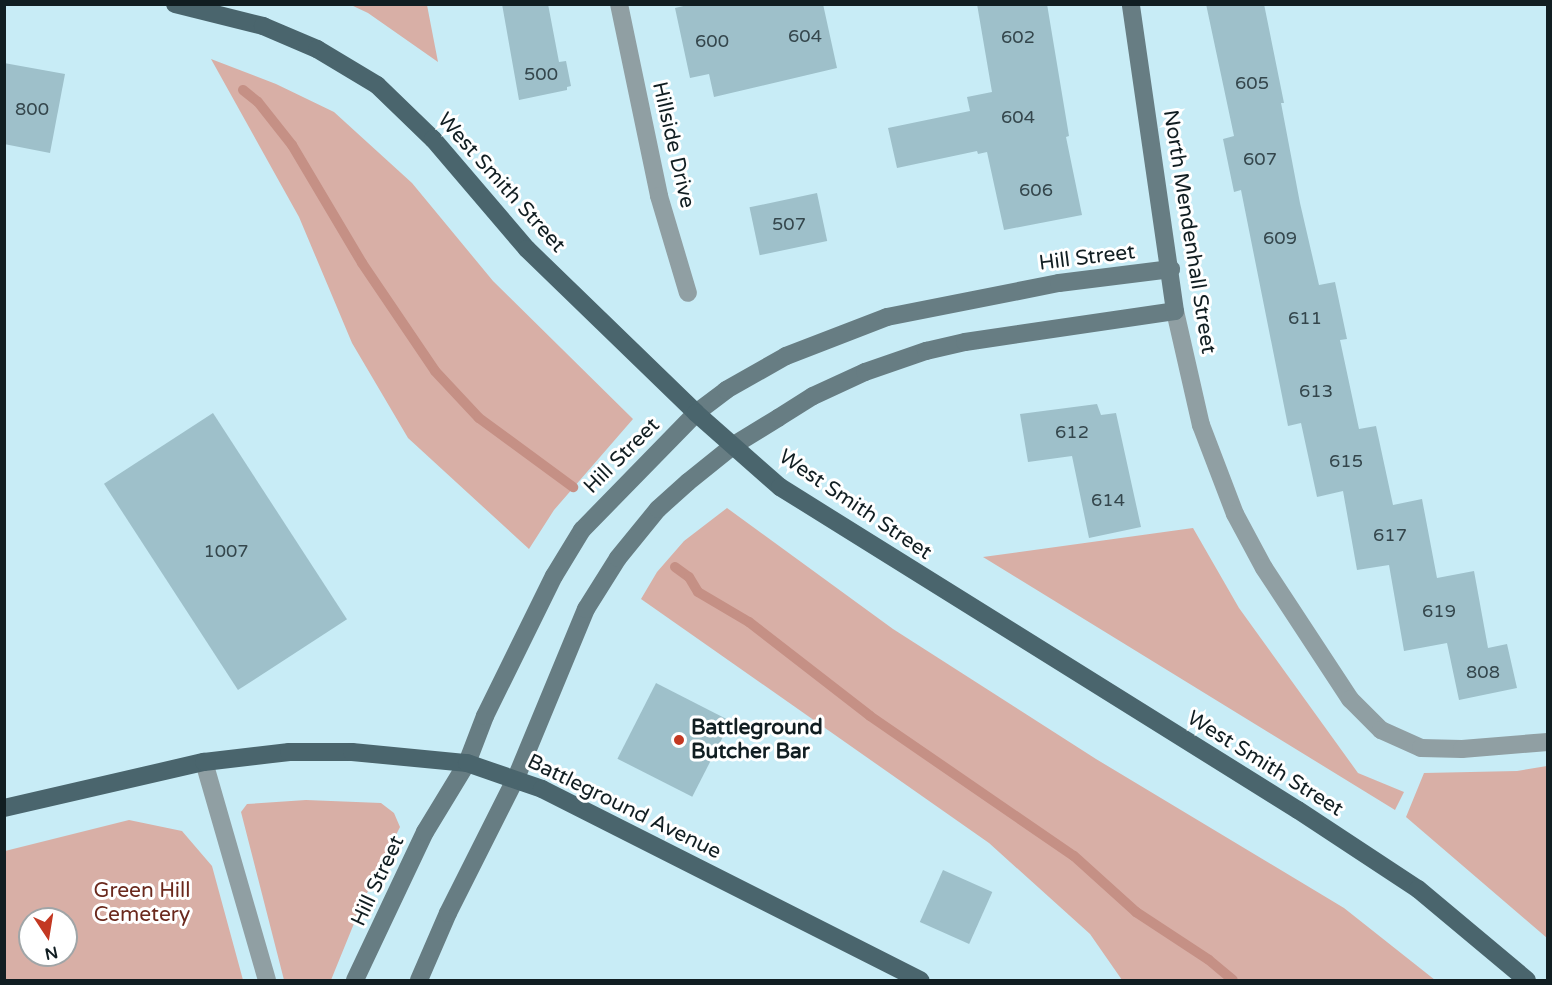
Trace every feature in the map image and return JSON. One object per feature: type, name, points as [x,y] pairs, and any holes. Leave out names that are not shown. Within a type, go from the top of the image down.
[{"type":"main road","name":"West Smith Street","points":[[175,4],[263,26],[316,49],[377,85],[433,139],[527,249],[696,413],[780,488],[1298,810],[1418,889],[1527,978]]},
{"type":"main road","name":"Battleground Avenue","points":[[4,808],[204,762],[310,752],[352,753],[467,763],[516,777],[920,981]]},
{"type":"street","name":"Hillside Drive","points":[[619,4],[659,196],[688,293]]},
{"type":"street","name":"North Mendenhall Street","points":[[1131,4],[1171,269],[1175,311],[1201,425],[1235,514],[1264,568],[1350,699],[1381,730],[1421,748],[1462,749],[1548,742]]},
{"type":"street","name":"Hill Street","points":[[355,981],[425,832],[467,763],[486,716],[548,586],[582,530],[696,413],[726,390],[786,356],[887,317],[1059,283],[1171,269]]},
{"type":"street","points":[[419,981],[448,913],[516,777],[586,609],[618,558],[658,509],[695,476],[734,446],[813,396],[865,372],[926,351],[965,342],[1175,311]]},
{"type":"street","points":[[204,762],[267,981]]},
{"type":"green space","points":[[351,5],[427,5],[438,62],[368,13]]},
{"type":"green space","points":[[211,59],[276,84],[334,112],[412,183],[493,281],[633,419],[554,510],[529,549],[408,438],[352,343],[299,217]]},
{"type":"green space","points":[[727,508],[893,629],[1096,759],[1344,908],[1435,980],[1122,980],[1090,934],[989,843],[641,599],[657,572],[684,541]]},
{"type":"green space","points":[[1193,528],[1239,608],[1358,773],[1404,792],[1395,810],[983,557]]},
{"type":"green space","points":[[1548,766],[1547,938],[1406,817],[1424,773],[1517,771]]},
{"type":"green space","points":[[306,800],[381,803],[394,813],[400,827],[364,899],[331,980],[284,980],[241,812],[247,804]]},
{"type":"green space","name":"Green Hill Cemetery","points":[[129,820],[182,831],[212,866],[243,980],[5,980],[5,851]]},
{"type":"building","points":[[502,4],[548,4],[559,62],[566,61],[571,86],[567,87],[567,90],[519,100]]},
{"type":"building","points":[[692,4],[823,4],[837,68],[714,97],[709,74],[690,78],[675,8]]},
{"type":"building","points":[[977,4],[1047,4],[1069,136],[1066,137],[1082,215],[1004,230],[987,152],[978,154],[977,151],[897,168],[888,128],[970,111],[967,97],[992,92]]},
{"type":"building","points":[[1206,4],[1264,4],[1284,103],[1281,103],[1300,203],[1319,285],[1335,282],[1347,339],[1340,340],[1359,429],[1376,426],[1393,505],[1422,499],[1437,578],[1474,571],[1488,648],[1507,644],[1517,688],[1459,700],[1447,643],[1404,651],[1389,565],[1357,570],[1343,491],[1317,497],[1301,423],[1288,426],[1241,190],[1234,192],[1223,139],[1234,136]]},
{"type":"building","points":[[4,63],[65,74],[50,153],[4,144]]},
{"type":"building","points":[[817,193],[827,241],[760,255],[750,207]]},
{"type":"building","points":[[1097,404],[1101,415],[1116,413],[1141,527],[1089,538],[1072,456],[1028,462],[1020,414]]},
{"type":"building","points":[[213,413],[347,619],[238,690],[104,484]]},
{"type":"building","points":[[656,683],[731,721],[692,797],[617,759]]},
{"type":"building","points":[[943,870],[992,892],[969,944],[920,922]]},
{"type":"waterway","points":[[243,90],[258,102],[292,145],[362,263],[435,371],[479,418],[573,487]]},
{"type":"waterway","points":[[675,567],[689,577],[698,592],[749,622],[870,716],[1074,856],[1136,912],[1209,960],[1233,980]]},
{"type":"place","name":"Battleground Butcher Bar","points":[[679,740]]}]
